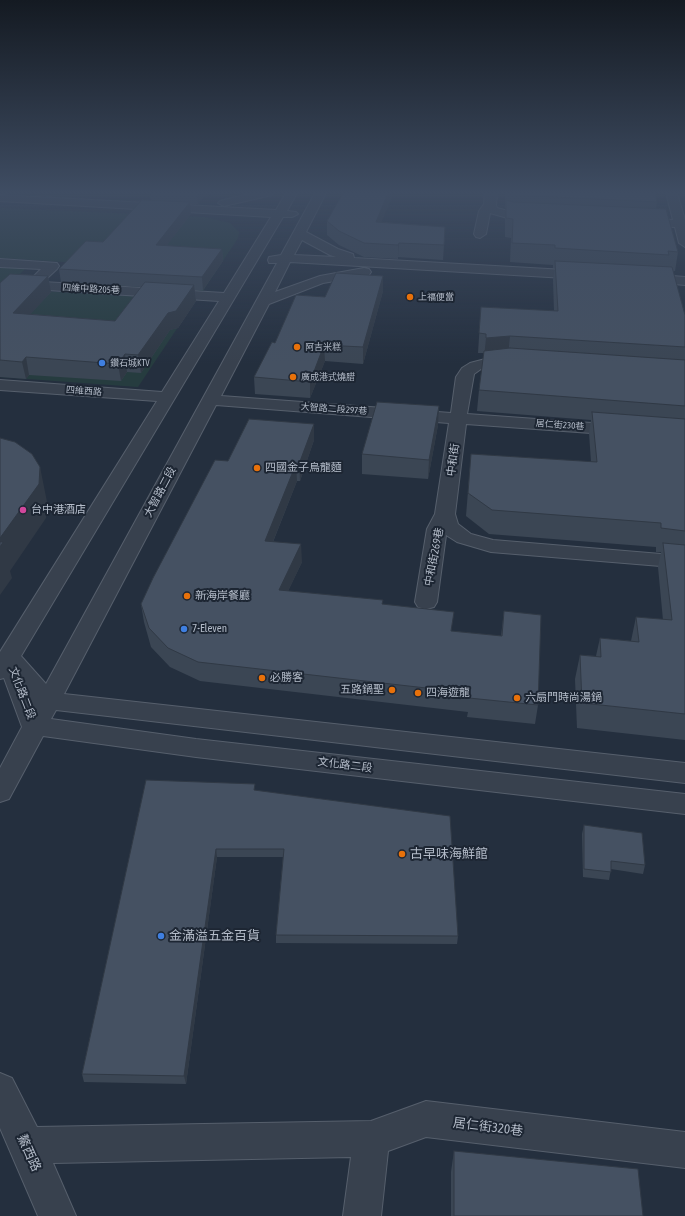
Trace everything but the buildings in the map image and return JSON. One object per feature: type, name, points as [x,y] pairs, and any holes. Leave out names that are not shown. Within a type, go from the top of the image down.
[{"type":"street","points":[[3,662],[257,250]]},
{"type":"street","name":"大智路二段","points":[[0,792],[34,726],[291,250]]},
{"type":"street","points":[[330,250],[369,268]]},
{"type":"street","points":[[249,263],[284,262],[595,280]]},
{"type":"street","name":"四維中路205巷","points":[[0,263],[52,266],[32,285],[229,297]]},
{"type":"street","points":[[263,301],[320,280],[369,268]]},
{"type":"street","points":[[685,281],[634,282],[685,290]]},
{"type":"street","name":"中和街","points":[[445,514],[464,377],[468,371],[476,366],[493,362],[531,364]]},
{"type":"street","name":"四維西路","points":[[0,385],[167,397]]},
{"type":"street","name":"大智路二段297巷","points":[[210,400],[458,418]]},
{"type":"street","name":"居仁街230巷","points":[[458,418],[638,431]]},
{"type":"street","points":[[445,514],[446,521],[450,528],[457,534],[481,544],[685,562]]},
{"type":"street","name":"中和街269巷","points":[[426,602],[437,529],[445,514]]},
{"type":"street","name":"文化路二段","points":[[3,662],[48,701],[685,773]]},
{"type":"street","name":"文化路二段","points":[[3,662],[34,726],[196,748],[685,804]]},
{"type":"street","name":"鰲西路","points":[[0,1090],[57,1216]]},
{"type":"street","name":"居仁街320巷","points":[[26,1145],[371,1139],[426,1119],[685,1150]]},
{"type":"street","points":[[362,1216],[371,1139]]},
{"type":"green space","points":[[0,250],[230,250],[203,291],[60,282],[79,263],[0,258]]},
{"type":"green space","points":[[0,267],[26,268],[5,289],[196,300],[138,387],[0,377]]},
{"type":"place","name":"上福便當","points":[[410,297]]},
{"type":"place","name":"阿吉米糕","points":[[297,347]]},
{"type":"place","name":"鑽石城KTV","points":[[102,363]]},
{"type":"place","name":"廣成港式燒腊","points":[[293,377]]},
{"type":"place","name":"四國金子烏龍麵","points":[[257,468]]},
{"type":"place","name":"台中港酒店","points":[[23,510]]},
{"type":"place","name":"新海岸餐廳","points":[[187,596]]},
{"type":"place","name":"7-Eleven","points":[[184,629]]},
{"type":"place","name":"必勝客","points":[[262,678]]},
{"type":"place","name":"五路鍋聖","points":[[392,690]]},
{"type":"place","name":"四海遊龍","points":[[418,693]]},
{"type":"place","name":"六扇門時尚湯鍋","points":[[517,698]]},
{"type":"place","name":"古早味海鮮館","points":[[402,854]]},
{"type":"place","name":"金滿溢五金百貨","points":[[161,936]]}]
